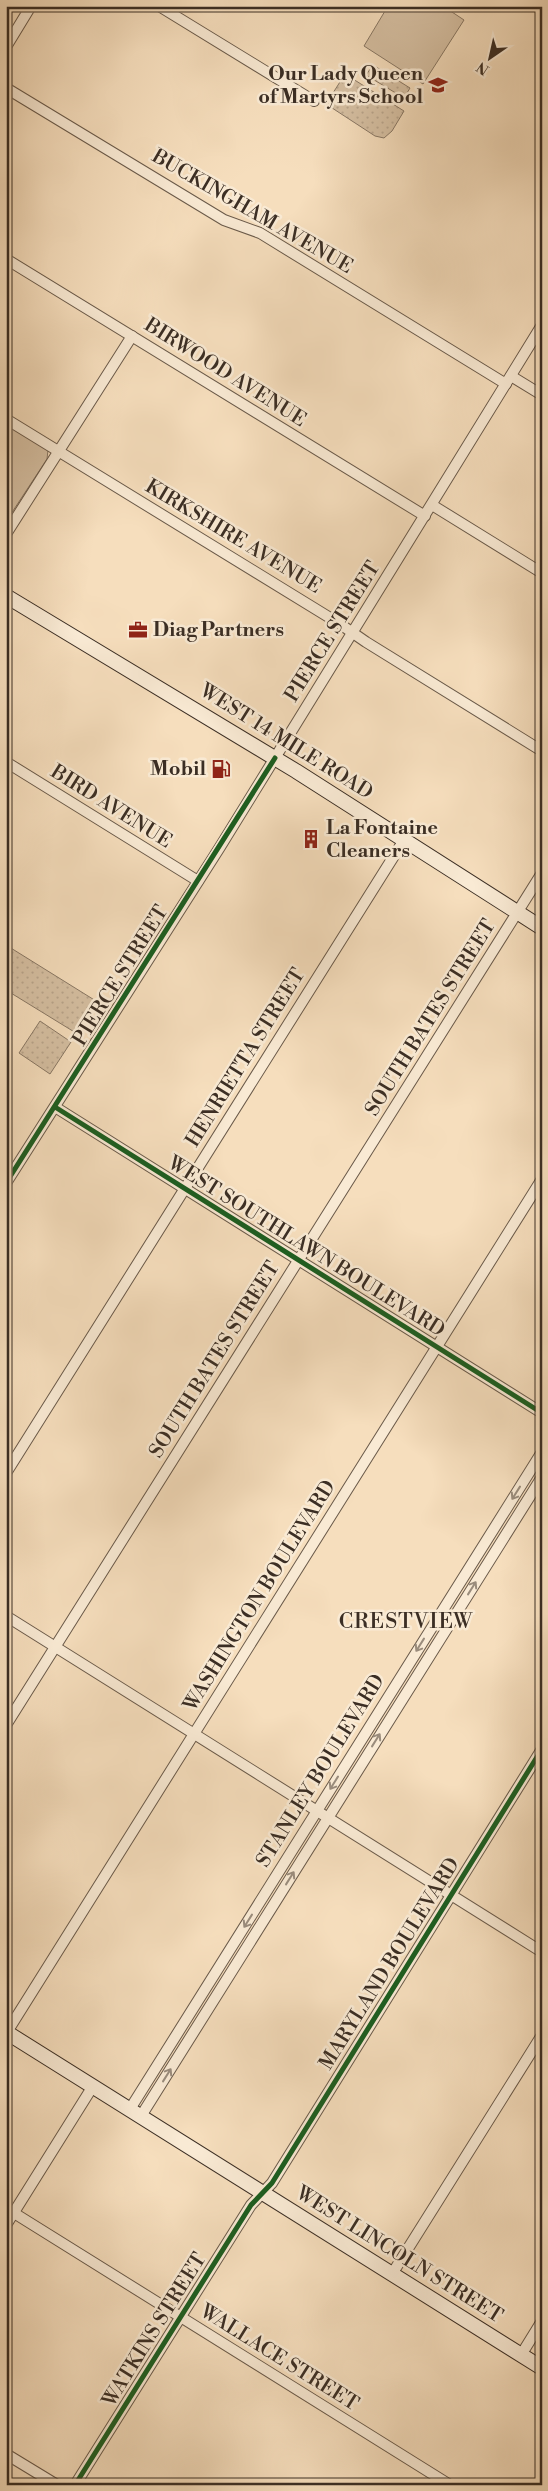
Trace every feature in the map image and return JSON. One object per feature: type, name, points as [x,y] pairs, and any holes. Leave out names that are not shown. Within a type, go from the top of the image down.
[{"type":"main road","name":"WEST 14 MILE ROAD","points":[[6,596],[275,758],[542,928]]},
{"type":"main road","name":"WEST LINCOLN STREET","points":[[7,2032],[542,2368]]},
{"type":"street","points":[[6,47],[31,6]]},
{"type":"street","points":[[159,6],[314,101]]},
{"type":"street","name":"BUCKINGHAM AVENUE","points":[[6,88],[220,218],[260,232],[509,380],[542,395]]},
{"type":"street","name":"BIRWOOD AVENUE","points":[[6,259],[425,516]]},
{"type":"street","name":"PIERCE STREET","points":[[6,1183],[10,1170],[55,1107],[198,881],[542,325]]},
{"type":"street","points":[[6,534],[132,336]]},
{"type":"street","name":"KIRKSHIRE AVENUE","points":[[6,418],[542,751]]},
{"type":"street","points":[[432,505],[542,573]]},
{"type":"street","name":"BIRD AVENUE","points":[[6,762],[198,881]]},
{"type":"street","name":"HENRIETTA STREET","points":[[6,1474],[404,840]]},
{"type":"street","name":"SOUTH BATES STREET","points":[[6,1725],[542,873]]},
{"type":"street","name":"WEST SOUTHLAWN BOULEVARD","points":[[55,1107],[542,1413]]},
{"type":"street","name":"WASHINGTON BOULEVARD","points":[[7,2032],[542,1179]]},
{"type":"street","name":"STANLEY BOULEVARD","points":[[135,2113],[233,1945],[542,1452]]},
{"type":"street","name":"STANLEY BOULEVARD","points":[[135,2113],[244,1952],[542,1477]]},
{"type":"street","points":[[6,1616],[542,1952]]},
{"type":"street","points":[[434,1623],[445,1630]]},
{"type":"street","name":"MARYLAND BOULEVARD","points":[[262,2192],[272,2182],[542,1749]]},
{"type":"street","points":[[233,1945],[244,1952]]},
{"type":"street","points":[[392,2274],[542,2035]]},
{"type":"street","points":[[6,2225],[93,2086]]},
{"type":"street","name":"WATKINS STREET","points":[[76,2485],[248,2209],[262,2192]]},
{"type":"street","name":"WALLACE STREET","points":[[14,2213],[450,2485]]},
{"type":"street","points":[[521,2355],[542,2321]]},
{"type":"street","points":[[6,2454],[57,2485]]},
{"type":"shaded area","points":[[388,6],[443,6],[464,20],[423,84],[364,46]]},
{"type":"shaded area","points":[[373,65],[410,88],[404,98],[366,75]]},
{"type":"shaded area","points":[[345,74],[404,111],[392,131],[384,138],[375,136],[326,104]]},
{"type":"shaded area","points":[[6,424],[48,450],[47,459],[7,520]]},
{"type":"shaded area","points":[[6,945],[96,1001],[76,1033],[6,990]]},
{"type":"shaded area","points":[[40,1021],[71,1042],[50,1074],[19,1053]]},
{"type":"cycle path","points":[[6,1183],[275,758]]},
{"type":"cycle path","points":[[55,1107],[542,1413]]},
{"type":"cycle path","points":[[75,2485],[251,2205],[272,2183],[542,1749]]},
{"type":"place","name":"Our Lady Queen of Martyrs School","points":[[438,85]]},
{"type":"place","name":"Diag Partners","points":[[138,630]]},
{"type":"place","name":"Mobil","points":[[221,769]]},
{"type":"place","name":"La Fontaine Cleaners","points":[[311,839]]},
{"type":"district","name":"CRESTVIEW","points":[[406,1622]]}]
